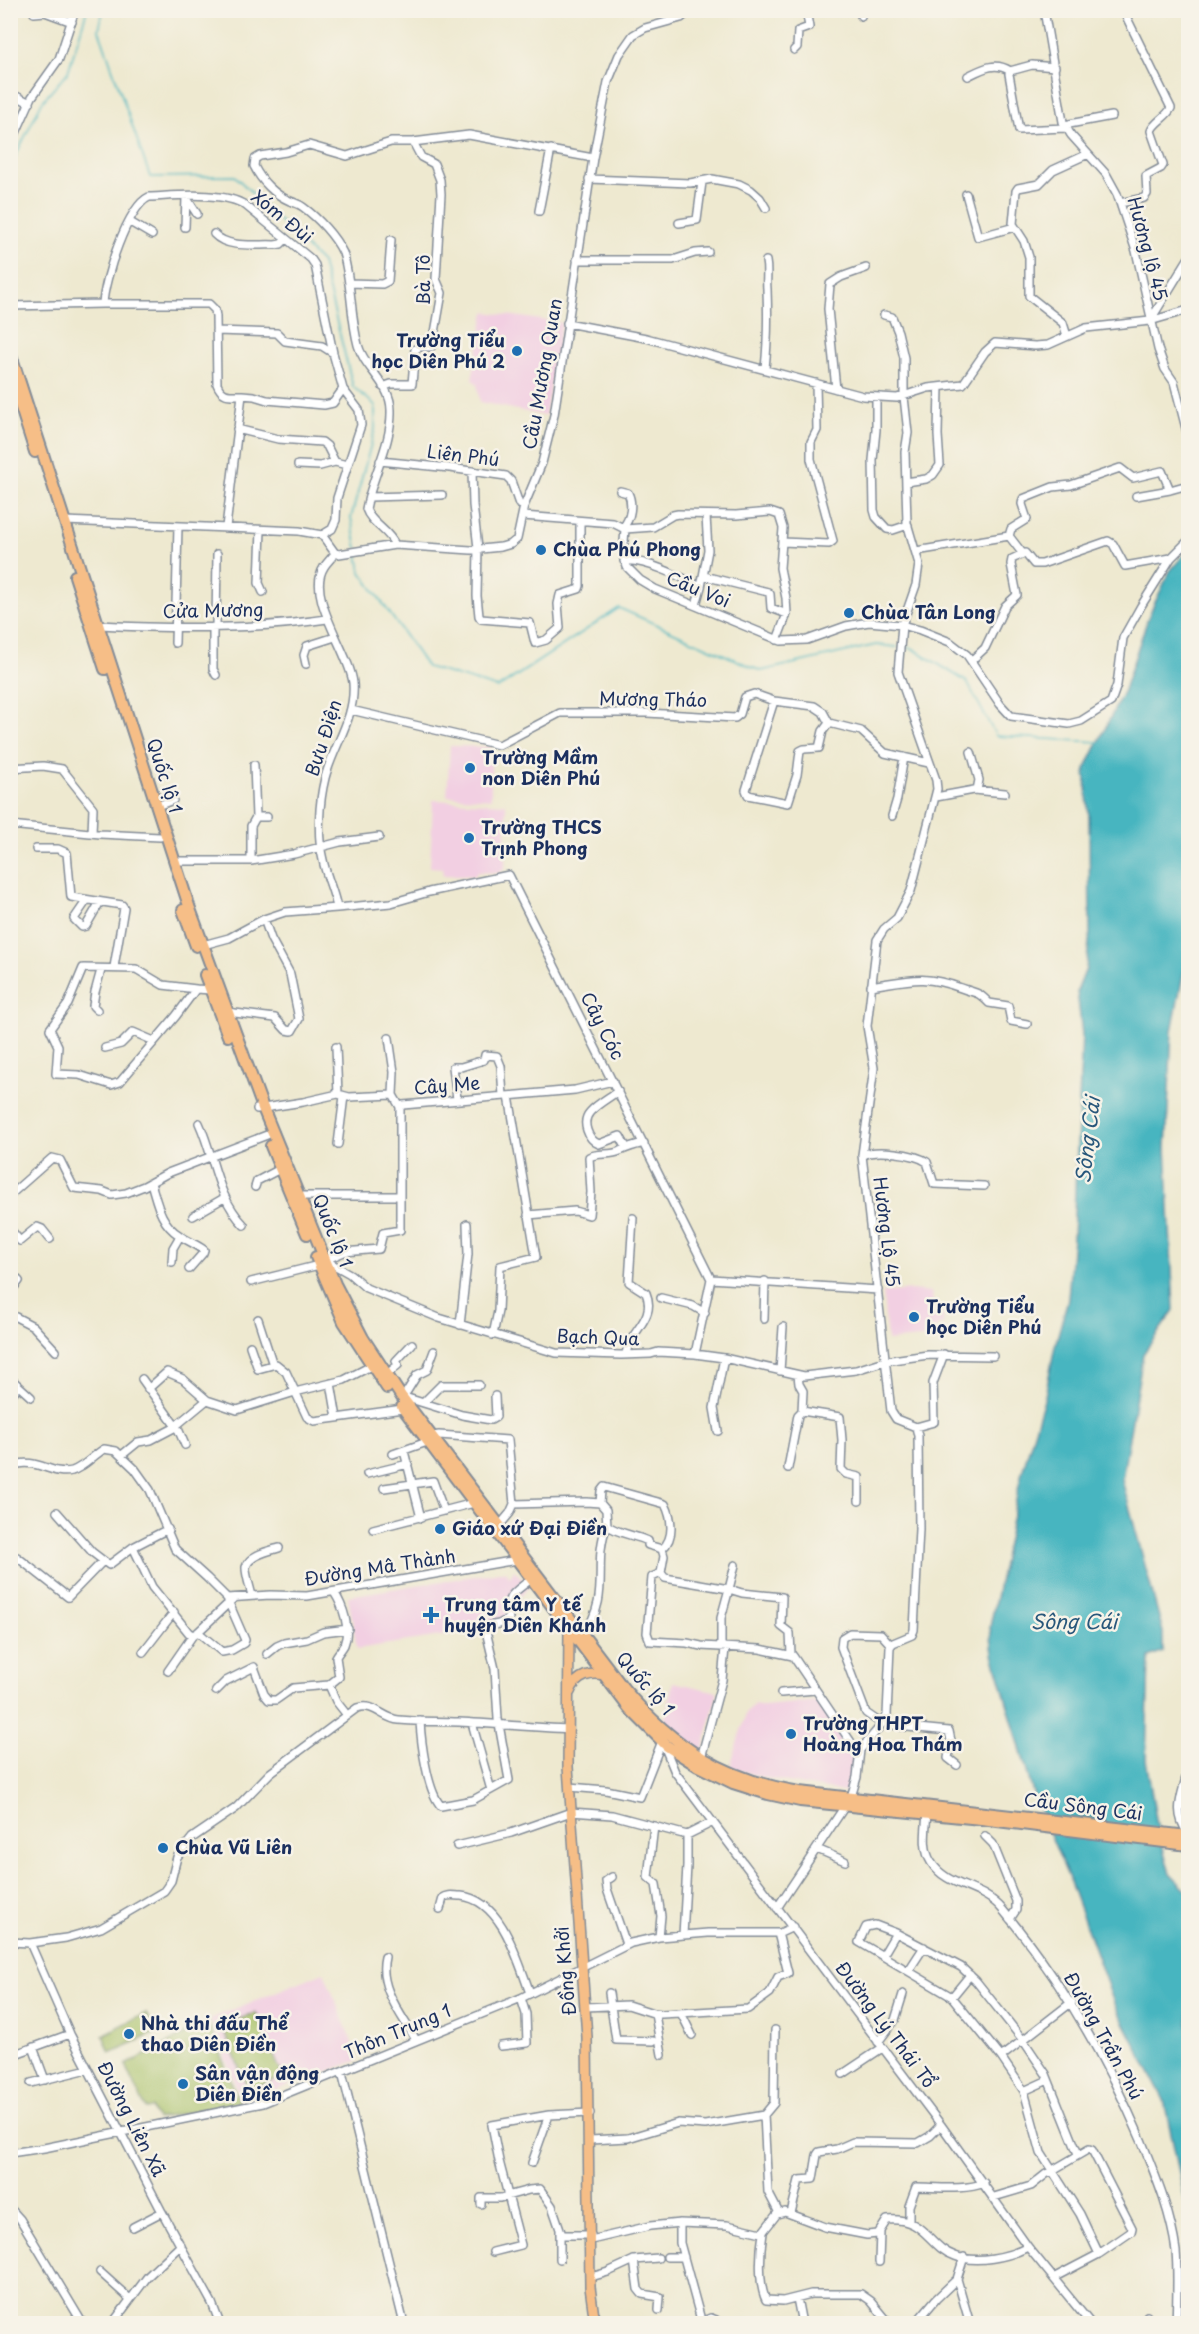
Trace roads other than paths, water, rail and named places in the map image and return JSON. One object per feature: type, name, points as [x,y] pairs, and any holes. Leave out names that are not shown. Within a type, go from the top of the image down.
[{"type":"highway","name":"Quốc lộ 1","points":[[10,352],[100,625],[174,861],[260,1108],[267,1135],[322,1263],[387,1375],[474,1503],[602,1674],[629,1708],[662,1741],[698,1766],[751,1790],[800,1801],[848,1801],[979,1815]]},
{"type":"highway","name":"Quốc lộ 1","points":[[10,376],[211,990],[260,1108],[300,1196],[344,1322],[371,1366],[403,1409],[500,1525],[616,1678],[660,1728],[701,1758],[735,1775],[770,1786],[927,1813],[979,1815]]},
{"type":"highway","name":"Cầu Sông Cái","points":[[979,1815],[1187,1839]]},
{"type":"main road","name":"Đồng Khởi","points":[[569,1617],[569,1787],[581,1969],[586,2007],[590,2113],[591,2277],[595,2324]]},
{"type":"main road","points":[[569,1697],[577,1680],[590,1674],[602,1674],[616,1678]]},
{"type":"street","points":[[10,146],[35,93],[56,66],[75,10]]},
{"type":"street","name":"Cầu Mương Quan","points":[[335,553],[395,545],[452,550],[501,547],[517,539],[524,506],[545,453],[554,415],[593,158],[608,82],[626,43],[639,30],[681,18],[691,10]]},
{"type":"street","points":[[794,50],[797,47],[798,32],[809,27],[806,10]]},
{"type":"street","points":[[1044,10],[1065,127]]},
{"type":"street","points":[[1120,203],[1144,198],[1147,194],[1146,176],[1163,165],[1151,131],[1152,127],[1167,115],[1171,108],[1123,10]]},
{"type":"street","points":[[34,13],[45,12],[72,22]]},
{"type":"street","points":[[968,75],[989,66],[998,66],[1010,71],[1032,65],[1055,67]]},
{"type":"street","points":[[1010,71],[1019,130],[1065,127],[1112,116]]},
{"type":"street","points":[[10,93],[30,103]]},
{"type":"street","name":"Hương lộ 45","points":[[1065,127],[1113,184],[1136,251],[1150,321],[1165,369],[1174,382],[1187,422],[1188,436]]},
{"type":"street","points":[[395,545],[387,531],[367,513],[369,497],[391,427],[391,405],[358,345],[350,283],[343,253],[335,240],[302,206],[271,188],[257,172],[254,166],[255,159],[309,145],[325,148],[343,157],[363,153],[391,142],[413,142],[469,135],[593,158]]},
{"type":"street","name":"Bà Tô","points":[[383,387],[391,384],[412,384],[415,349],[431,347],[433,344],[442,293],[436,279],[440,180],[434,164],[421,157],[413,142]]},
{"type":"street","points":[[539,211],[550,149]]},
{"type":"street","points":[[1067,336],[1063,323],[1029,296],[1029,257],[1024,241],[1015,227],[1013,216],[1016,190],[1039,184],[1053,170],[1088,154]]},
{"type":"street","points":[[590,179],[702,182],[712,178],[739,184],[760,198],[766,208]]},
{"type":"street","points":[[679,223],[697,220],[702,182]]},
{"type":"street","points":[[966,195],[978,237],[1015,227]]},
{"type":"street","name":"Xóm Đùi","points":[[103,304],[112,261],[140,204],[149,197],[208,196],[238,200],[311,259],[315,265],[342,389],[359,411],[362,420],[336,502],[336,520],[332,529],[322,535]]},
{"type":"street","points":[[186,197],[197,214]]},
{"type":"street","points":[[185,227],[186,197]]},
{"type":"street","points":[[130,222],[152,236]]},
{"type":"street","points":[[214,234],[225,242],[234,243],[275,245],[281,244],[286,239]]},
{"type":"street","points":[[350,283],[385,284],[388,281],[391,240]]},
{"type":"street","points":[[577,260],[673,260],[695,253],[708,252]]},
{"type":"street","points":[[1150,321],[1188,259]]},
{"type":"street","points":[[765,368],[769,333],[766,261]]},
{"type":"street","points":[[836,389],[828,309],[830,284],[841,277],[866,268]]},
{"type":"street","points":[[10,306],[208,304],[214,310],[217,384],[224,395],[255,396],[267,400],[324,405],[333,403],[342,389]]},
{"type":"street","points":[[567,323],[646,338],[765,368],[836,389],[891,399],[928,388],[963,384],[985,352],[995,343],[1048,345],[1096,326],[1150,321],[1188,310]]},
{"type":"street","name":"Hương Lộ 45","points":[[884,315],[892,317],[895,321],[903,348],[904,397],[908,425],[905,452],[908,525],[918,559],[917,580],[900,637],[899,678],[936,780],[936,797],[911,891],[897,918],[879,936],[867,1032],[874,1068],[862,1155],[892,1414],[898,1420],[916,1427]]},
{"type":"street","points":[[216,331],[278,333],[285,341],[322,346],[333,353]]},
{"type":"street","points":[[782,542],[829,544],[833,539],[811,459],[811,442],[817,430],[816,383]]},
{"type":"street","points":[[906,482],[926,479],[933,475],[940,465],[939,387]]},
{"type":"street","points":[[226,527],[242,395]]},
{"type":"street","points":[[876,398],[873,460],[875,515],[887,529],[893,530],[908,525]]},
{"type":"street","points":[[237,429],[278,439],[322,442],[327,446],[335,462]]},
{"type":"street","name":"Liên Phú","points":[[380,461],[506,476],[511,481],[519,504],[524,506]]},
{"type":"street","points":[[298,465],[320,466],[335,462],[347,465]]},
{"type":"street","points":[[1009,536],[1011,529],[1027,519],[1022,504],[1023,499],[1053,487],[1071,485],[1122,468],[1133,477],[1162,471],[1170,490]]},
{"type":"street","points":[[472,471],[478,548],[479,616],[494,621],[530,623],[533,640],[537,644],[550,638],[560,628],[558,604],[560,595],[579,589],[580,521]]},
{"type":"street","points":[[1136,496],[1188,485]]},
{"type":"street","points":[[620,492],[628,493],[631,500],[628,521],[624,528],[624,561],[640,561],[690,580],[701,587]]},
{"type":"street","points":[[369,497],[442,495]]},
{"type":"street","points":[[523,516],[613,523],[624,528],[653,527],[673,515],[706,516],[773,512],[782,520],[779,565],[787,614],[777,640]]},
{"type":"street","points":[[696,604],[708,550],[706,516]]},
{"type":"street","points":[[65,521],[226,527],[322,535],[335,553]]},
{"type":"street","points":[[175,643],[178,526]]},
{"type":"street","points":[[261,530],[259,583],[263,592]]},
{"type":"street","points":[[916,551],[1009,536]]},
{"type":"street","points":[[1009,536],[1034,564],[1108,541],[1113,544],[1125,566],[1171,558]]},
{"type":"street","points":[[902,625],[943,639],[972,660],[999,704],[1011,716],[1072,724],[1105,708],[1114,698],[1122,642],[1171,558],[1188,541]]},
{"type":"street","name":"Bưu Điện","points":[[335,553],[324,567],[320,578],[321,590],[327,619],[351,674],[353,691],[351,710],[324,780],[321,847],[338,908]]},
{"type":"street","points":[[216,675],[213,669],[218,554]]},
{"type":"street","points":[[972,660],[986,646],[1005,606],[1017,595],[1011,561],[1023,554]]},
{"type":"street","name":"Cầu Voi","points":[[624,561],[632,573],[648,585],[777,640],[798,641],[858,623],[876,622],[902,625]]},
{"type":"street","points":[[704,576],[769,592],[771,608],[787,614]]},
{"type":"street","name":"Cửa Mương","points":[[100,625],[214,627],[301,623],[327,619]]},
{"type":"street","points":[[306,664],[304,655],[307,646],[335,637]]},
{"type":"street","name":"Mương Tháo","points":[[351,710],[499,745],[560,713],[680,714],[733,718],[739,716],[744,699],[750,694],[774,701],[817,707],[829,723],[861,731],[882,751],[930,763]]},
{"type":"street","points":[[774,701],[746,790],[748,795],[788,803],[800,751],[819,748],[823,731],[829,723]]},
{"type":"street","points":[[971,752],[979,780],[977,790]]},
{"type":"street","points":[[892,816],[904,757]]},
{"type":"street","points":[[251,861],[251,826],[256,817],[254,765]]},
{"type":"street","points":[[10,768],[60,767],[93,808],[92,833]]},
{"type":"street","points":[[936,797],[977,790],[1005,793]]},
{"type":"street","points":[[157,806],[173,800]]},
{"type":"street","points":[[256,817],[267,817]]},
{"type":"street","points":[[10,825],[160,837]]},
{"type":"street","points":[[174,861],[251,861],[379,837]]},
{"type":"street","points":[[36,849],[58,849],[68,853],[71,897],[122,905],[124,908],[114,967]]},
{"type":"street","name":"Cây Cóc","points":[[338,908],[391,903],[429,892],[508,875],[711,1279]]},
{"type":"street","points":[[87,900],[74,919],[84,927],[100,902]]},
{"type":"street","points":[[203,945],[229,938],[264,919],[285,912],[338,908]]},
{"type":"street","points":[[227,1012],[275,1018],[288,1031],[292,1031],[298,1024],[299,1013],[291,977],[271,939],[264,919]]},
{"type":"street","points":[[196,989],[124,1079],[116,1084],[106,1084],[79,1075],[57,1074],[58,1046],[50,1029],[68,1004],[82,968],[136,969],[163,985],[211,990]]},
{"type":"street","points":[[97,1010],[93,1006],[101,970]]},
{"type":"street","points":[[871,986],[923,978],[951,984],[982,994],[989,1003],[1008,1006],[1011,1022],[1027,1024]]},
{"type":"street","points":[[105,1048],[121,1044],[133,1032],[154,1041]]},
{"type":"street","points":[[389,1038],[394,1072],[393,1095],[400,1107]]},
{"type":"street","points":[[336,1047],[341,1095],[338,1144]]},
{"type":"street","points":[[457,1100],[453,1067],[480,1063],[484,1060],[485,1055],[497,1056],[501,1066],[536,1257],[500,1266],[498,1311],[493,1335]]},
{"type":"street","name":"Cây Me","points":[[322,1263],[344,1252],[379,1249],[383,1233],[400,1230],[400,1107],[424,1102],[575,1090],[613,1081]]},
{"type":"street","points":[[618,1091],[588,1114],[587,1133],[590,1139],[599,1144],[620,1137],[626,1147]]},
{"type":"street","points":[[260,1108],[341,1095],[393,1095]]},
{"type":"street","points":[[199,1123],[213,1157],[215,1174],[224,1198],[244,1225]]},
{"type":"street","points":[[10,1195],[52,1158],[60,1160],[74,1188],[97,1190],[116,1195],[267,1135]]},
{"type":"street","points":[[528,1215],[574,1211],[589,1215],[591,1192],[588,1158],[594,1154],[619,1152],[626,1147],[644,1143]]},
{"type":"street","points":[[862,1155],[874,1151],[915,1157],[927,1162],[934,1184],[984,1186]]},
{"type":"street","points":[[255,1187],[257,1181],[280,1169]]},
{"type":"street","points":[[151,1183],[162,1216],[180,1236],[204,1250],[189,1269]]},
{"type":"street","points":[[300,1196],[400,1196]]},
{"type":"street","points":[[193,1216],[224,1198]]},
{"type":"street","points":[[626,1354],[630,1339],[644,1323],[649,1309],[646,1293],[629,1281],[633,1218]]},
{"type":"street","points":[[460,1325],[468,1254],[467,1224]]},
{"type":"street","points":[[10,1229],[20,1241],[37,1227],[42,1229],[50,1239]]},
{"type":"street","points":[[172,1262],[172,1248],[180,1236]]},
{"type":"street","points":[[251,1282],[322,1263]]},
{"type":"street","name":"Bạch Qua","points":[[322,1263],[346,1271],[366,1288],[460,1325],[556,1353],[695,1354],[724,1358],[798,1375],[831,1374],[856,1370],[885,1361],[944,1354],[993,1356]]},
{"type":"street","points":[[10,1272],[19,1281],[10,1292]]},
{"type":"street","points":[[695,1354],[711,1279],[878,1290]]},
{"type":"street","points":[[764,1319],[765,1281]]},
{"type":"street","points":[[661,1298],[698,1308],[705,1313]]},
{"type":"street","points":[[10,1314],[20,1317],[33,1326],[56,1351]]},
{"type":"street","points":[[258,1319],[273,1365]]},
{"type":"street","points":[[780,1371],[783,1328]]},
{"type":"street","points":[[387,1375],[396,1367],[397,1360],[412,1344]]},
{"type":"street","points":[[250,1346],[258,1369],[279,1365],[286,1372],[310,1420],[403,1409]]},
{"type":"street","points":[[434,1351],[427,1370],[417,1375],[403,1396],[462,1415],[491,1420],[496,1417],[495,1396]]},
{"type":"street","points":[[891,1645],[909,1637],[914,1632],[919,1529],[919,1443],[916,1427],[934,1422],[933,1383],[944,1354]]},
{"type":"street","points":[[718,1431],[714,1405],[724,1358]]},
{"type":"street","points":[[148,1389],[167,1372],[183,1379],[207,1400],[237,1410],[344,1380],[371,1366]]},
{"type":"street","points":[[788,1468],[798,1415],[802,1411],[803,1391],[798,1375]]},
{"type":"street","points":[[10,1378],[31,1397]]},
{"type":"street","points":[[142,1379],[185,1445]]},
{"type":"street","points":[[331,1383],[337,1418]]},
{"type":"street","points":[[424,1402],[441,1385],[479,1385]]},
{"type":"street","points":[[10,1397],[18,1386]]},
{"type":"street","points":[[122,1455],[138,1442],[151,1440],[174,1426],[207,1400]]},
{"type":"street","points":[[802,1411],[840,1417],[841,1469],[846,1474],[858,1476],[859,1501]]},
{"type":"street","points":[[393,1454],[436,1435],[508,1440],[514,1504],[500,1525]]},
{"type":"street","points":[[10,1466],[24,1461],[68,1472],[76,1470],[104,1449],[111,1449],[122,1455],[150,1490],[175,1549],[230,1600],[245,1640],[244,1643],[232,1650],[222,1652],[196,1633],[189,1632],[152,1587],[133,1547]]},
{"type":"street","points":[[404,1451],[421,1518]]},
{"type":"street","points":[[367,1474],[408,1464]]},
{"type":"street","points":[[384,1488],[412,1482],[433,1481],[444,1511]]},
{"type":"street","points":[[583,1635],[597,1610],[600,1591],[601,1543],[607,1525],[606,1510],[600,1503],[601,1491],[604,1487],[665,1504],[671,1523],[671,1533],[669,1542],[662,1549]]},
{"type":"street","points":[[373,1529],[474,1503]]},
{"type":"street","points":[[514,1504],[600,1503]]},
{"type":"street","points":[[57,1512],[72,1531],[109,1565],[115,1563],[133,1547],[168,1529]]},
{"type":"street","points":[[607,1525],[648,1541],[648,1545],[662,1549]]},
{"type":"street","points":[[252,1596],[246,1570],[248,1564],[263,1552],[279,1548]]},
{"type":"street","points":[[662,1549],[664,1553],[662,1573],[665,1578],[716,1585],[742,1593],[782,1597],[782,1626],[790,1633],[791,1654]]},
{"type":"street","points":[[16,1557],[68,1597],[103,1561]]},
{"type":"street","name":"Đường Mâ Thành","points":[[230,1600],[252,1596],[301,1596],[334,1592],[517,1560]]},
{"type":"street","points":[[701,1758],[722,1680],[721,1618],[735,1565]]},
{"type":"street","points":[[662,1573],[652,1577],[648,1608],[648,1639],[654,1642],[760,1649],[791,1654],[859,1754]]},
{"type":"street","points":[[420,1721],[429,1774],[438,1804],[446,1806],[472,1800],[509,1780],[499,1725],[495,1669],[485,1629],[509,1619],[506,1605],[509,1597],[531,1579]]},
{"type":"street","points":[[216,1691],[226,1681],[254,1667],[264,1694],[269,1700],[276,1700],[293,1688],[329,1685],[339,1677],[336,1657],[344,1647],[348,1629],[334,1592]]},
{"type":"street","points":[[168,1671],[196,1633],[230,1600]]},
{"type":"street","points":[[143,1652],[174,1612]]},
{"type":"street","points":[[267,1654],[284,1643],[307,1639],[323,1632],[348,1629]]},
{"type":"street","points":[[777,1908],[848,1801],[856,1777],[859,1754],[883,1723],[887,1715],[891,1645],[881,1634],[850,1633],[842,1638],[841,1647],[866,1713],[883,1723],[949,1731],[951,1741],[948,1758],[957,1765]]},
{"type":"street","points":[[329,1685],[346,1716]]},
{"type":"street","points":[[781,1693],[815,1690]]},
{"type":"street","points":[[10,1942],[30,1943],[66,1938],[101,1928],[164,1890],[171,1881],[180,1852],[192,1838],[236,1808],[270,1773],[357,1708],[367,1706],[393,1720],[569,1729]]},
{"type":"street","points":[[472,1723],[491,1790]]},
{"type":"street","points":[[569,1787],[606,1790],[640,1797],[662,1741]]},
{"type":"street","name":"Đường Lý Thái Tổ","points":[[662,1741],[672,1769],[994,2196],[1028,2247],[1055,2277],[1091,2324]]},
{"type":"street","points":[[1187,1839],[1178,1812],[1188,1768]]},
{"type":"street","points":[[458,1846],[511,1833],[572,1812],[612,1815],[687,1835],[713,1822]]},
{"type":"street","name":"Đường Trần Phú","points":[[927,1813],[926,1846],[932,1864],[951,1880],[987,1895],[1010,1919],[1072,2002],[1120,2091],[1160,2186],[1176,2250],[1178,2289],[1176,2324]]},
{"type":"street","points":[[654,1826],[648,1876],[656,1884],[662,1916],[659,1937]]},
{"type":"street","points":[[683,1935],[687,1884],[687,1835]]},
{"type":"street","points":[[985,1836],[993,1844],[1016,1901],[1016,1910],[1010,1919]]},
{"type":"street","points":[[817,1849],[844,1861]]},
{"type":"street","points":[[612,1877],[606,1881],[607,1889],[626,1944]]},
{"type":"street","points":[[440,1909],[443,1898],[447,1895],[472,1897],[482,1904],[510,1938],[530,1994]]},
{"type":"street","points":[[1078,2154],[1044,2069],[970,1975],[961,1967],[896,1933],[875,1925],[870,1924],[866,1927],[859,1942],[952,1997],[1001,2057],[1024,2091],[1032,2114],[1038,2147],[1080,2214],[1099,2254]]},
{"type":"street","points":[[586,2007],[612,2004],[633,2005],[655,2014],[748,2009],[770,1994],[777,1977],[788,1973],[778,1934],[793,1928]]},
{"type":"street","name":"Thôn Trung 1","points":[[11,2151],[44,2148],[250,2107],[342,2072],[521,1998],[626,1944],[683,1935],[735,1932],[778,1934]]},
{"type":"street","points":[[883,1955],[896,1933]]},
{"type":"street","name":"Đường Liên Xã","points":[[30,1943],[70,2034],[212,2303],[220,2324]]},
{"type":"street","points":[[909,1970],[924,1947]]},
{"type":"street","points":[[385,1957],[382,1969],[387,1991],[416,2040]]},
{"type":"street","points":[[952,1997],[970,1975]]},
{"type":"street","points":[[609,1993],[616,2040],[653,2041]]},
{"type":"street","points":[[843,2074],[880,2045],[895,2020],[903,1994]]},
{"type":"street","points":[[501,2046],[527,2043],[526,2014],[521,1998]]},
{"type":"street","points":[[1001,2057],[1072,2002]]},
{"type":"street","points":[[681,2013],[692,2035]]},
{"type":"street","points":[[655,2014],[662,2055]]},
{"type":"street","points":[[590,2140],[628,2138],[678,2123],[705,2125],[764,2115],[773,2107],[774,2101],[775,2030]]},
{"type":"street","points":[[10,2056],[70,2034]]},
{"type":"street","points":[[33,2048],[45,2080]]},
{"type":"street","points":[[31,2083],[88,2069]]},
{"type":"street","points":[[342,2072],[404,2324]]},
{"type":"street","points":[[1024,2091],[1048,2080]]},
{"type":"street","points":[[493,2252],[520,2245],[492,2125],[549,2115],[590,2113]]},
{"type":"street","points":[[532,2163],[549,2115]]},
{"type":"street","points":[[764,2115],[768,2192],[779,2213]]},
{"type":"street","points":[[790,2213],[800,2180],[814,2178],[818,2153],[837,2149],[853,2142],[918,2143],[930,2136],[941,2125]]},
{"type":"street","points":[[994,2196],[1031,2186],[1078,2154],[1092,2150],[1132,2228],[1131,2232],[1099,2254],[1055,2277]]},
{"type":"street","points":[[909,2221],[909,2206],[916,2187],[938,2189],[984,2184]]},
{"type":"street","points":[[481,2204],[481,2198],[508,2197],[540,2189],[552,2205],[560,2231],[560,2259]]},
{"type":"street","points":[[10,2208],[20,2218],[83,2324]]},
{"type":"street","points":[[133,2227],[162,2212]]},
{"type":"street","points":[[779,2213],[790,2213],[825,2227],[853,2233],[872,2235],[880,2232]]},
{"type":"street","points":[[779,2213],[763,2233],[761,2247],[764,2298],[773,2302],[811,2294],[861,2294],[871,2301],[890,2324]]},
{"type":"street","points":[[879,2262],[880,2232],[887,2220],[909,2221],[953,2255],[964,2258],[997,2258],[1028,2247]]},
{"type":"street","points":[[560,2231],[566,2236],[591,2238],[650,2226],[680,2223],[727,2225],[763,2233]]},
{"type":"street","points":[[680,2223],[680,2243],[698,2322],[714,2318],[718,2324]]},
{"type":"street","points":[[112,2324],[155,2269],[181,2245]]},
{"type":"street","points":[[667,2257],[684,2257]]},
{"type":"street","points":[[591,2277],[634,2260],[658,2258]]},
{"type":"street","points":[[915,2324],[957,2279],[964,2258]]},
{"type":"street","points":[[634,2260],[639,2289],[642,2294],[660,2297],[659,2310]]},
{"type":"street","points":[[100,2271],[130,2299]]},
{"type":"street","points":[[957,2279],[970,2324]]},
{"type":"street","points":[[797,2298],[802,2324]]},
{"type":"street","points":[[1147,2316],[1150,2324]]},
{"type":"water","name":"Sông Cái","points":[[1188,550],[1188,949],[1172,1031],[1166,1147],[1174,1310],[1143,1354],[1122,1480],[1163,1632],[1163,1651],[1149,1657],[1146,1760],[1157,1825],[1170,1874],[1188,1892],[1188,2215],[1164,2100],[1114,2003],[1069,1879],[1034,1796],[993,1654],[990,1627],[1021,1476],[1045,1396],[1055,1346],[1068,1299],[1082,1034],[1077,991],[1086,969],[1090,933],[1089,818],[1085,770],[1124,690],[1149,615],[1170,571]]},
{"type":"waterway","points":[[11,165],[42,102],[68,72],[87,10]]},
{"type":"waterway","points":[[103,10],[99,30],[150,177],[235,176],[322,263],[353,387],[375,405],[375,429],[351,518],[357,548]]},
{"type":"waterway","points":[[358,553],[361,572],[427,667],[498,688],[619,608],[761,671],[876,645],[897,647]]},
{"type":"waterway","points":[[902,647],[912,648],[967,682],[996,736],[1099,742]]},
{"type":"place","name":"Trường Tiểu học Diên Phú 2","points":[[517,351]]},
{"type":"place","name":"Chùa Phú Phong","points":[[541,550]]},
{"type":"place","name":"Chùa Tân Long","points":[[849,613]]},
{"type":"place","name":"Trường Mầm non Diên Phú","points":[[470,768]]},
{"type":"place","name":"Trường THCS Trịnh Phong","points":[[469,838]]},
{"type":"place","name":"Trường Tiểu học Diên Phú","points":[[914,1317]]},
{"type":"place","name":"Giáo xứ Đại Điền","points":[[440,1529]]},
{"type":"place","name":"Trung tâm Y tế huyện Diên Khánh","points":[[431,1615]]},
{"type":"place","name":"Trường THPT Hoàng Hoa Thám","points":[[791,1734]]},
{"type":"place","name":"Chùa Vũ Liên","points":[[163,1848]]},
{"type":"place","name":"Nhà thi đấu Thể thao Diên Điền","points":[[129,2034]]},
{"type":"place","name":"Sân vận động Diên Điền","points":[[183,2084]]}]
